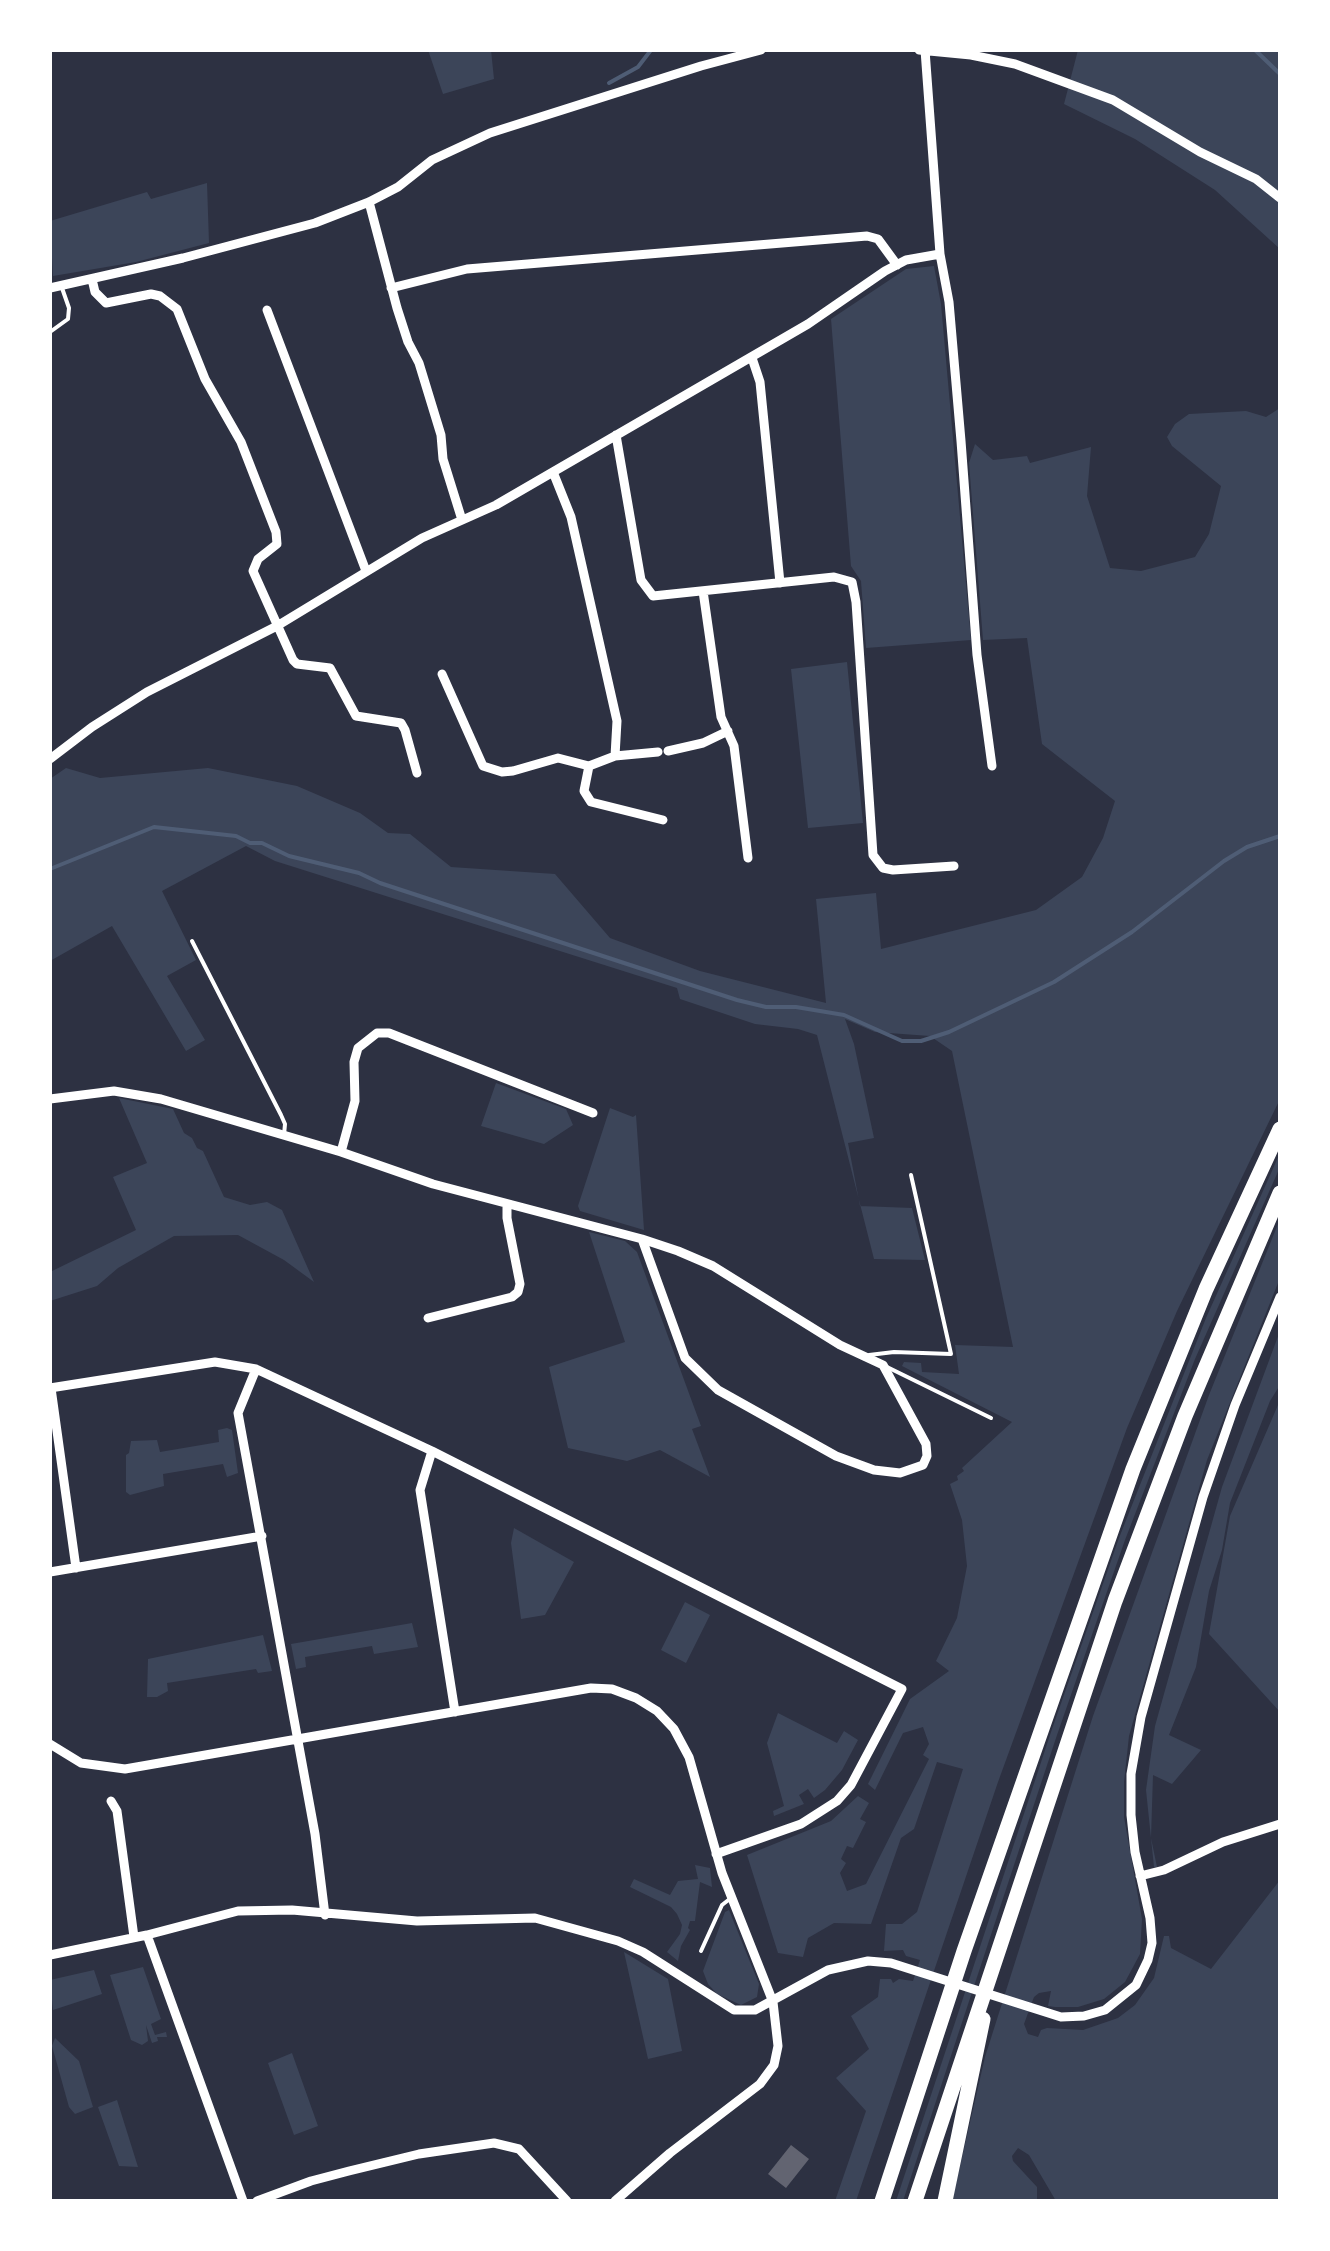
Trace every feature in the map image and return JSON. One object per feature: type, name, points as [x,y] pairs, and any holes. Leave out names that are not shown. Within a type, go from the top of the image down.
[{"type":"highway","points":[[882,2201],[964,1950],[1127,1486],[1206,1290],[1280,1128]]},
{"type":"highway","points":[[915,2201],[1114,1601],[1159,1479],[1280,1193]]},
{"type":"highway","points":[[945,2201],[976,2064],[992,1966]]},
{"type":"street","points":[[50,288],[315,222],[369,202],[432,160],[490,133],[762,50]]},
{"type":"street","points":[[992,766],[977,656],[949,302],[940,254],[922,50],[1015,64],[1113,100],[1256,180],[1280,198]]},
{"type":"street","points":[[369,202],[391,288],[442,435],[443,459],[462,520]]},
{"type":"street","points":[[391,288],[467,269],[866,236],[878,239],[897,264]]},
{"type":"street","points":[[50,759],[147,692],[277,626],[422,538],[553,472],[752,358],[897,264],[940,254]]},
{"type":"street","points":[[92,279],[98,297],[106,303],[143,294],[160,296],[183,318],[205,379],[241,442],[276,532],[274,548],[253,567],[277,626],[297,664],[330,668],[356,716],[400,723],[406,730],[418,773]]},
{"type":"street","points":[[267,310],[366,571]]},
{"type":"street","points":[[752,358],[760,382],[780,583]]},
{"type":"street","points":[[616,436],[645,590],[653,596],[834,577],[852,582],[873,855],[884,868],[894,870],[954,866]]},
{"type":"street","points":[[553,472],[571,517],[615,704],[615,756]]},
{"type":"street","points":[[704,592],[721,717],[734,746],[748,858]]},
{"type":"street","points":[[442,674],[484,766],[502,772],[558,758],[589,766],[615,756],[703,744],[728,731]]},
{"type":"street","points":[[589,766],[584,792],[590,802],[663,820]]},
{"type":"street","points":[[341,1152],[355,1101],[354,1062],[358,1048],[377,1034],[389,1033],[593,1113]]},
{"type":"street","points":[[50,1099],[99,1092],[138,1094],[507,1204],[642,1239],[714,1266],[883,1365],[926,1444],[923,1465],[912,1472],[874,1470],[836,1456],[718,1390],[685,1358],[642,1239]]},
{"type":"street","points":[[428,1318],[512,1297],[518,1292],[507,1204]]},
{"type":"street","points":[[50,1955],[238,1911],[292,1910],[417,1921],[543,1919],[588,1930],[643,1952],[734,2010],[754,2010],[828,1970],[868,1960],[891,1962],[1061,2017],[1105,2010],[1130,1992],[1145,1970],[1152,1943],[1132,1836],[1130,1790],[1140,1717],[1214,1464],[1280,1297]]},
{"type":"street","points":[[76,1568],[50,1388],[215,1362],[256,1370],[432,1452],[902,1689],[851,1785],[836,1801],[801,1824],[716,1854]]},
{"type":"street","points":[[256,1370],[238,1413],[315,1834],[325,1914]]},
{"type":"street","points":[[432,1452],[420,1490],[456,1712]]},
{"type":"street","points":[[50,1572],[262,1536]]},
{"type":"street","points":[[50,1744],[81,1763],[125,1769],[591,1688],[636,1698],[657,1711],[674,1729],[689,1757],[731,1898],[773,2002],[778,2046],[769,2074],[616,2201]]},
{"type":"street","points":[[110,1801],[117,1811],[134,1938]]},
{"type":"street","points":[[1140,1876],[1164,1870],[1222,1842],[1280,1824]]},
{"type":"street","points":[[147,1935],[243,2201]]},
{"type":"street","points":[[258,2201],[311,2180],[380,2163],[494,2143],[519,2149],[567,2201]]},
{"type":"lane","points":[[50,332],[64,324],[69,315],[61,285]]},
{"type":"lane","points":[[192,941],[281,1114],[284,1136]]},
{"type":"lane","points":[[864,1356],[894,1352],[951,1354],[911,1176]]},
{"type":"lane","points":[[883,1365],[991,1418]]},
{"type":"lane","points":[[701,1951],[722,1904],[731,1898]]},
{"type":"shaded area","points":[[428,50],[491,50],[494,79],[443,94]]},
{"type":"shaded area","points":[[1078,50],[1280,50],[1280,249],[1215,190],[1135,139],[1064,104]]},
{"type":"shaded area","points":[[207,183],[209,243],[136,262],[53,276],[50,221],[147,192],[151,199]]},
{"type":"shaded area","points":[[934,266],[941,304],[971,640],[866,648],[861,581],[851,566],[831,319],[906,269]]},
{"type":"shaded area","points":[[1280,408],[1280,1099],[1177,1311],[1127,1428],[998,1782],[856,2201],[835,2201],[866,2111],[836,2078],[869,2049],[851,2016],[878,1997],[880,1979],[891,1979],[893,1983],[899,1979],[913,1981],[920,1960],[906,1956],[903,1950],[884,1951],[886,1924],[902,1924],[917,1912],[963,1769],[937,1762],[914,1829],[901,1838],[871,1924],[834,1923],[808,1938],[803,1957],[778,1953],[747,1855],[831,1821],[858,1796],[869,1803],[860,1819],[866,1822],[853,1848],[847,1846],[841,1859],[846,1863],[840,1873],[847,1891],[866,1884],[929,1759],[923,1755],[929,1744],[923,1727],[903,1733],[875,1790],[868,1784],[910,1699],[949,1671],[936,1661],[957,1618],[967,1566],[962,1520],[950,1484],[1012,1422],[902,1366],[904,1362],[921,1363],[922,1372],[959,1374],[955,1345],[1013,1347],[952,1051],[930,1036],[875,1032],[845,1019],[874,1138],[848,1143],[858,1198],[817,1035],[755,1024],[680,999],[677,988],[275,861],[246,846],[162,891],[196,960],[167,976],[205,1040],[186,1051],[112,926],[50,961],[50,779],[66,768],[100,778],[208,768],[297,786],[360,813],[388,833],[410,834],[451,867],[555,874],[610,938],[700,971],[826,1003],[816,899],[876,893],[881,949],[1036,910],[1082,877],[1103,838],[1115,801],[1042,744],[1027,638],[983,640],[969,463],[975,444],[993,460],[1027,456],[1030,463],[1091,447],[1087,496],[1110,568],[1141,571],[1195,557],[1209,534],[1221,486],[1172,446],[1167,437],[1175,424],[1189,414],[1246,411],[1266,417]]},
{"type":"shaded area","points":[[847,662],[863,823],[808,828],[791,669]]},
{"type":"shaded area","points":[[496,1083],[566,1109],[573,1125],[544,1144],[481,1126]]},
{"type":"shaded area","points":[[119,1098],[173,1109],[184,1133],[203,1151],[224,1197],[250,1205],[267,1202],[282,1210],[314,1282],[238,1235],[174,1236],[118,1268],[97,1286],[50,1301],[50,1272],[136,1230],[113,1177],[147,1163]]},
{"type":"shaded area","points":[[610,1108],[636,1115],[644,1230],[580,1211],[578,1206]]},
{"type":"shaded area","points":[[1280,1153],[1280,1167],[1195,1359],[1125,1540],[903,2201],[896,2201],[1119,1538],[1206,1318]]},
{"type":"shaded area","points":[[861,1206],[912,1208],[925,1260],[874,1259]]},
{"type":"shaded area","points":[[1280,1219],[1280,1278],[1207,1460],[1129,1736],[1124,1817],[1142,1919],[1140,1954],[1125,1982],[1104,1999],[1078,2007],[1055,2007],[1048,2006],[1051,1991],[1039,1993],[1024,2024],[1028,2034],[1038,2037],[1047,2028],[1083,2030],[1118,2018],[1135,2005],[1154,1978],[1164,1936],[1169,1936],[1171,1948],[1211,1969],[1280,1880],[1280,2201],[1056,2201],[1029,2155],[1018,2148],[1013,2161],[1037,2187],[1037,2201],[952,2201],[985,2057],[1093,1716],[1209,1395]]},
{"type":"shaded area","points":[[589,1232],[625,1241],[637,1252],[701,1426],[692,1429],[710,1477],[660,1450],[627,1461],[568,1448],[549,1367],[625,1342]]},
{"type":"shaded area","points":[[1280,1331],[1280,1385],[1230,1503],[1196,1667],[1169,1735],[1201,1750],[1172,1784],[1153,1775],[1154,1867],[1146,1790],[1155,1726],[1222,1487]]},
{"type":"shaded area","points":[[1278,1405],[1280,1712],[1209,1634],[1230,1516]]},
{"type":"shaded area","points":[[218,1430],[232,1430],[238,1473],[227,1477],[223,1464],[163,1474],[164,1486],[130,1495],[126,1492],[126,1455],[131,1441],[157,1440],[160,1452],[219,1442]]},
{"type":"shaded area","points":[[514,1528],[574,1562],[545,1615],[521,1619],[511,1543]]},
{"type":"shaded area","points":[[685,1602],[710,1615],[686,1663],[661,1650]]},
{"type":"shaded area","points":[[412,1623],[418,1647],[374,1654],[372,1646],[305,1657],[306,1667],[296,1669],[291,1644]]},
{"type":"shaded area","points":[[263,1635],[272,1671],[258,1673],[256,1669],[167,1683],[168,1691],[147,1697],[148,1659]]},
{"type":"shaded area","points":[[778,1713],[837,1743],[844,1731],[858,1740],[842,1770],[825,1790],[814,1798],[808,1789],[799,1795],[804,1804],[774,1816],[773,1811],[784,1806],[767,1743]]},
{"type":"shaded area","points":[[695,1865],[710,1868],[712,1887],[700,1882],[695,1921],[690,1921],[678,1961],[667,1952],[680,1934],[682,1925],[677,1914],[671,1907],[630,1887],[634,1879],[670,1895],[678,1881],[698,1879]]},
{"type":"shaded area","points":[[729,1910],[759,1984],[757,1997],[741,2005],[717,1994],[703,1971]]},
{"type":"shaded area","points":[[624,1952],[668,1979],[682,2051],[648,2059]]},
{"type":"shaded area","points":[[143,1967],[161,2019],[151,2024],[155,2035],[166,2032],[167,2037],[157,2037],[158,2041],[152,2043],[146,2025],[148,2041],[142,2045],[131,2040],[110,1975]]},
{"type":"shaded area","points":[[94,1970],[102,1994],[53,2010],[50,1980]]},
{"type":"shaded area","points":[[55,2038],[79,2061],[93,2107],[75,2114],[69,2107],[52,2046]]},
{"type":"shaded area","points":[[292,2053],[318,2126],[294,2135],[268,2063]]},
{"type":"shaded area","points":[[117,2100],[138,2167],[119,2166],[98,2107]]},
{"type":"building","points":[[791,2145],[809,2159],[786,2188],[768,2174]]},
{"type":"waterway","points":[[609,83],[638,67],[651,50]]},
{"type":"waterway","points":[[1255,50],[1280,74]]},
{"type":"waterway","points":[[50,869],[154,827],[236,836],[289,856],[359,873],[737,1000],[844,1015],[902,1041],[921,1041],[949,1032],[1054,982],[1132,932],[1224,861],[1247,847],[1280,836]]}]
